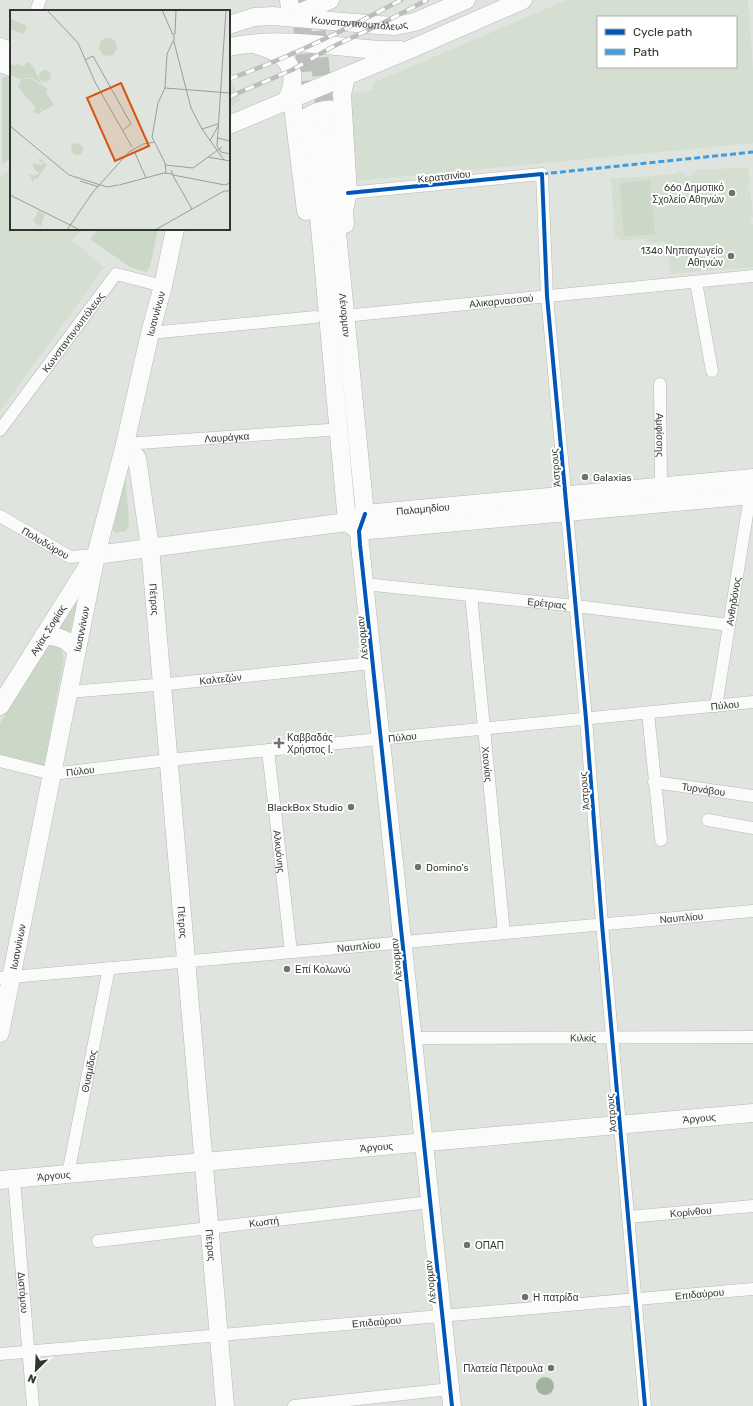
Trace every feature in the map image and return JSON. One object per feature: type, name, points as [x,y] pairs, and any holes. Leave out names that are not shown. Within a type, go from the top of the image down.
[{"type":"street","points":[[36,10],[40,0]]},
{"type":"street","name":"Κωνσταντινουπόλεως","points":[[288,5],[330,0]]},
{"type":"street","name":"Κωνσταντινουπόλεως","points":[[288,5],[379,26],[395,26],[415,22],[466,0]]},
{"type":"street","points":[[230,124],[346,76],[523,0]]},
{"type":"street","points":[[230,25],[263,16],[288,5]]},
{"type":"street","points":[[230,47],[249,43],[284,42],[377,50],[410,49]]},
{"type":"street","points":[[249,43],[262,46],[275,52],[284,58],[289,64],[292,70],[293,78],[289,100],[311,126]]},
{"type":"street","points":[[0,48],[10,51]]},
{"type":"street","points":[[0,63],[10,67]]},
{"type":"street","points":[[346,76],[342,95],[348,193],[344,210],[364,410],[357,428]]},
{"type":"street","points":[[328,430],[315,317],[305,200],[311,126],[307,116],[330,108],[337,109],[343,113]]},
{"type":"street","name":"Λένορμαν","points":[[311,126],[357,428],[365,514],[353,526]]},
{"type":"street","name":"Λένορμαν","points":[[311,126],[340,450],[364,584],[451,1398]]},
{"type":"street","name":"Κερατσινίου","points":[[348,193],[542,174]]},
{"type":"street","name":"Άστρους","points":[[542,174],[547,296],[586,719],[602,924],[645,1406]]},
{"type":"street","name":"Ιωαννίνων","points":[[0,1033],[6,978],[52,774],[96,554],[125,444],[150,333],[163,286],[176,230]]},
{"type":"street","name":"Κωνσταντινουπόλεως","points":[[0,430],[116,274],[163,286]]},
{"type":"street","name":"Αλικαρνασσού","points":[[354,315],[753,276]]},
{"type":"street","points":[[696,282],[712,371]]},
{"type":"street","points":[[150,333],[315,317]]},
{"type":"street","name":"Αμφίσσης","points":[[660,384],[661,486]]},
{"type":"street","name":"Λένορμαν","points":[[328,430],[340,450]]},
{"type":"street","name":"Λαυράγκα","points":[[125,444],[328,430]]},
{"type":"street","name":"Πέτρας","points":[[125,444],[137,458],[150,547],[225,1406]]},
{"type":"street","name":"Παλαμηδίου","points":[[96,554],[150,547],[566,504],[661,486],[753,478]]},
{"type":"street","name":"Παλαμηδίου","points":[[365,514],[751,496]]},
{"type":"street","name":"Ανθηδόνος","points":[[716,706],[751,496]]},
{"type":"street","name":"Πολυδώρου","points":[[0,516],[70,557],[96,554]]},
{"type":"street","name":"Αγίας Σοφίας","points":[[0,706],[96,554]]},
{"type":"street","name":"Ερέτριας","points":[[364,584],[576,606],[729,625]]},
{"type":"street","name":"Χαονίας","points":[[471,595],[504,933]]},
{"type":"street","points":[[44,635],[57,637],[68,641],[76,650]]},
{"type":"street","name":"Καλτεζών","points":[[68,692],[372,663]]},
{"type":"street","name":"Πύλου","points":[[52,774],[168,760],[753,702]]},
{"type":"street","points":[[648,713],[661,840]]},
{"type":"street","name":"Αλκυόνης","points":[[268,750],[291,952]]},
{"type":"street","points":[[0,761],[52,774]]},
{"type":"street","name":"Τυρνάβου","points":[[654,782],[753,796]]},
{"type":"street","points":[[708,820],[753,828]]},
{"type":"street","name":"Ναυπλίου","points":[[6,978],[753,911]]},
{"type":"street","name":"Θυαμίδος","points":[[68,1174],[109,968]]},
{"type":"street","name":"Κιλκίς","points":[[412,1038],[753,1037]]},
{"type":"street","name":"Άργους","points":[[7,1180],[753,1113]]},
{"type":"street","name":"Διστόμου","points":[[7,1180],[29,1352],[33,1406]]},
{"type":"street","name":"Κωστή","points":[[98,1241],[430,1202]]},
{"type":"street","name":"Κορίνθου","points":[[628,1217],[753,1206]]},
{"type":"street","name":"Επιδαύρου","points":[[0,1354],[753,1289]]},
{"type":"street","points":[[294,1406],[451,1398]]},
{"type":"shaded area","points":[[567,0],[748,0],[753,70],[753,143],[357,181],[348,94],[373,90],[373,83]]},
{"type":"shaded area","points":[[10,75],[10,159],[2,164],[2,78]]},
{"type":"shaded area","points":[[230,79],[241,100],[230,108]]},
{"type":"shaded area","points":[[748,167],[750,185],[747,185],[748,191],[750,191],[753,217],[750,218],[751,224],[753,224],[753,267],[670,274],[666,242],[645,242],[645,239],[619,241],[619,238],[615,239],[611,179],[676,174],[677,172],[683,171],[686,176],[694,175],[697,169],[706,170]]},
{"type":"shaded area","points":[[10,170],[10,230],[83,230],[72,240],[104,268],[0,411],[0,176]]},
{"type":"shaded area","points":[[650,180],[655,234],[624,236],[620,183]]},
{"type":"shaded area","points":[[97,230],[158,230],[150,267],[146,272],[130,267],[90,239]]},
{"type":"shaded area","points":[[124,481],[126,481],[129,526],[126,531],[115,533],[113,528]]},
{"type":"shaded area","points":[[76,603],[77,604],[69,636],[57,630]]},
{"type":"shaded area","points":[[53,645],[60,648],[64,658],[44,766],[0,754],[0,723],[46,647]]},
{"type":"shaded area","points":[[545,1377],[551,1380],[554,1386],[551,1392],[545,1395],[539,1392],[536,1386],[539,1380]]},
{"type":"tunnel","points":[[300,0],[311,129]]},
{"type":"tunnel","points":[[314,4],[326,122]]},
{"type":"railway","points":[[230,79],[316,43],[401,0]]},
{"type":"railway","points":[[230,97],[292,70],[334,46],[427,0]]},
{"type":"marked path","points":[[542,174],[753,152]]},
{"type":"cycle path","points":[[348,193],[542,174],[547,296],[586,719],[602,924],[645,1406]]},
{"type":"cycle path","points":[[365,514],[359,531],[360,545],[452,1406]]},
{"type":"place","name":"66ο Δημοτικό Σχολείο Αθηνών","points":[[732,193]]},
{"type":"place","name":"134ο Νηπιαγωγείο Αθηνών","points":[[731,256]]},
{"type":"place","name":"Galaxias","points":[[585,477]]},
{"type":"place","name":"Καββαδάς Χρήστος Ι.","points":[[279,743]]},
{"type":"place","name":"BlackBox Studio","points":[[351,807]]},
{"type":"place","name":"Domino's","points":[[418,867]]},
{"type":"place","name":"Επί Κολωνώ","points":[[287,969]]},
{"type":"place","name":"ΟΠΑΠ","points":[[467,1245]]},
{"type":"place","name":"Η πατρίδα","points":[[525,1297]]},
{"type":"place","name":"Πλατεία Πέτρουλα","points":[[551,1368]]}]
